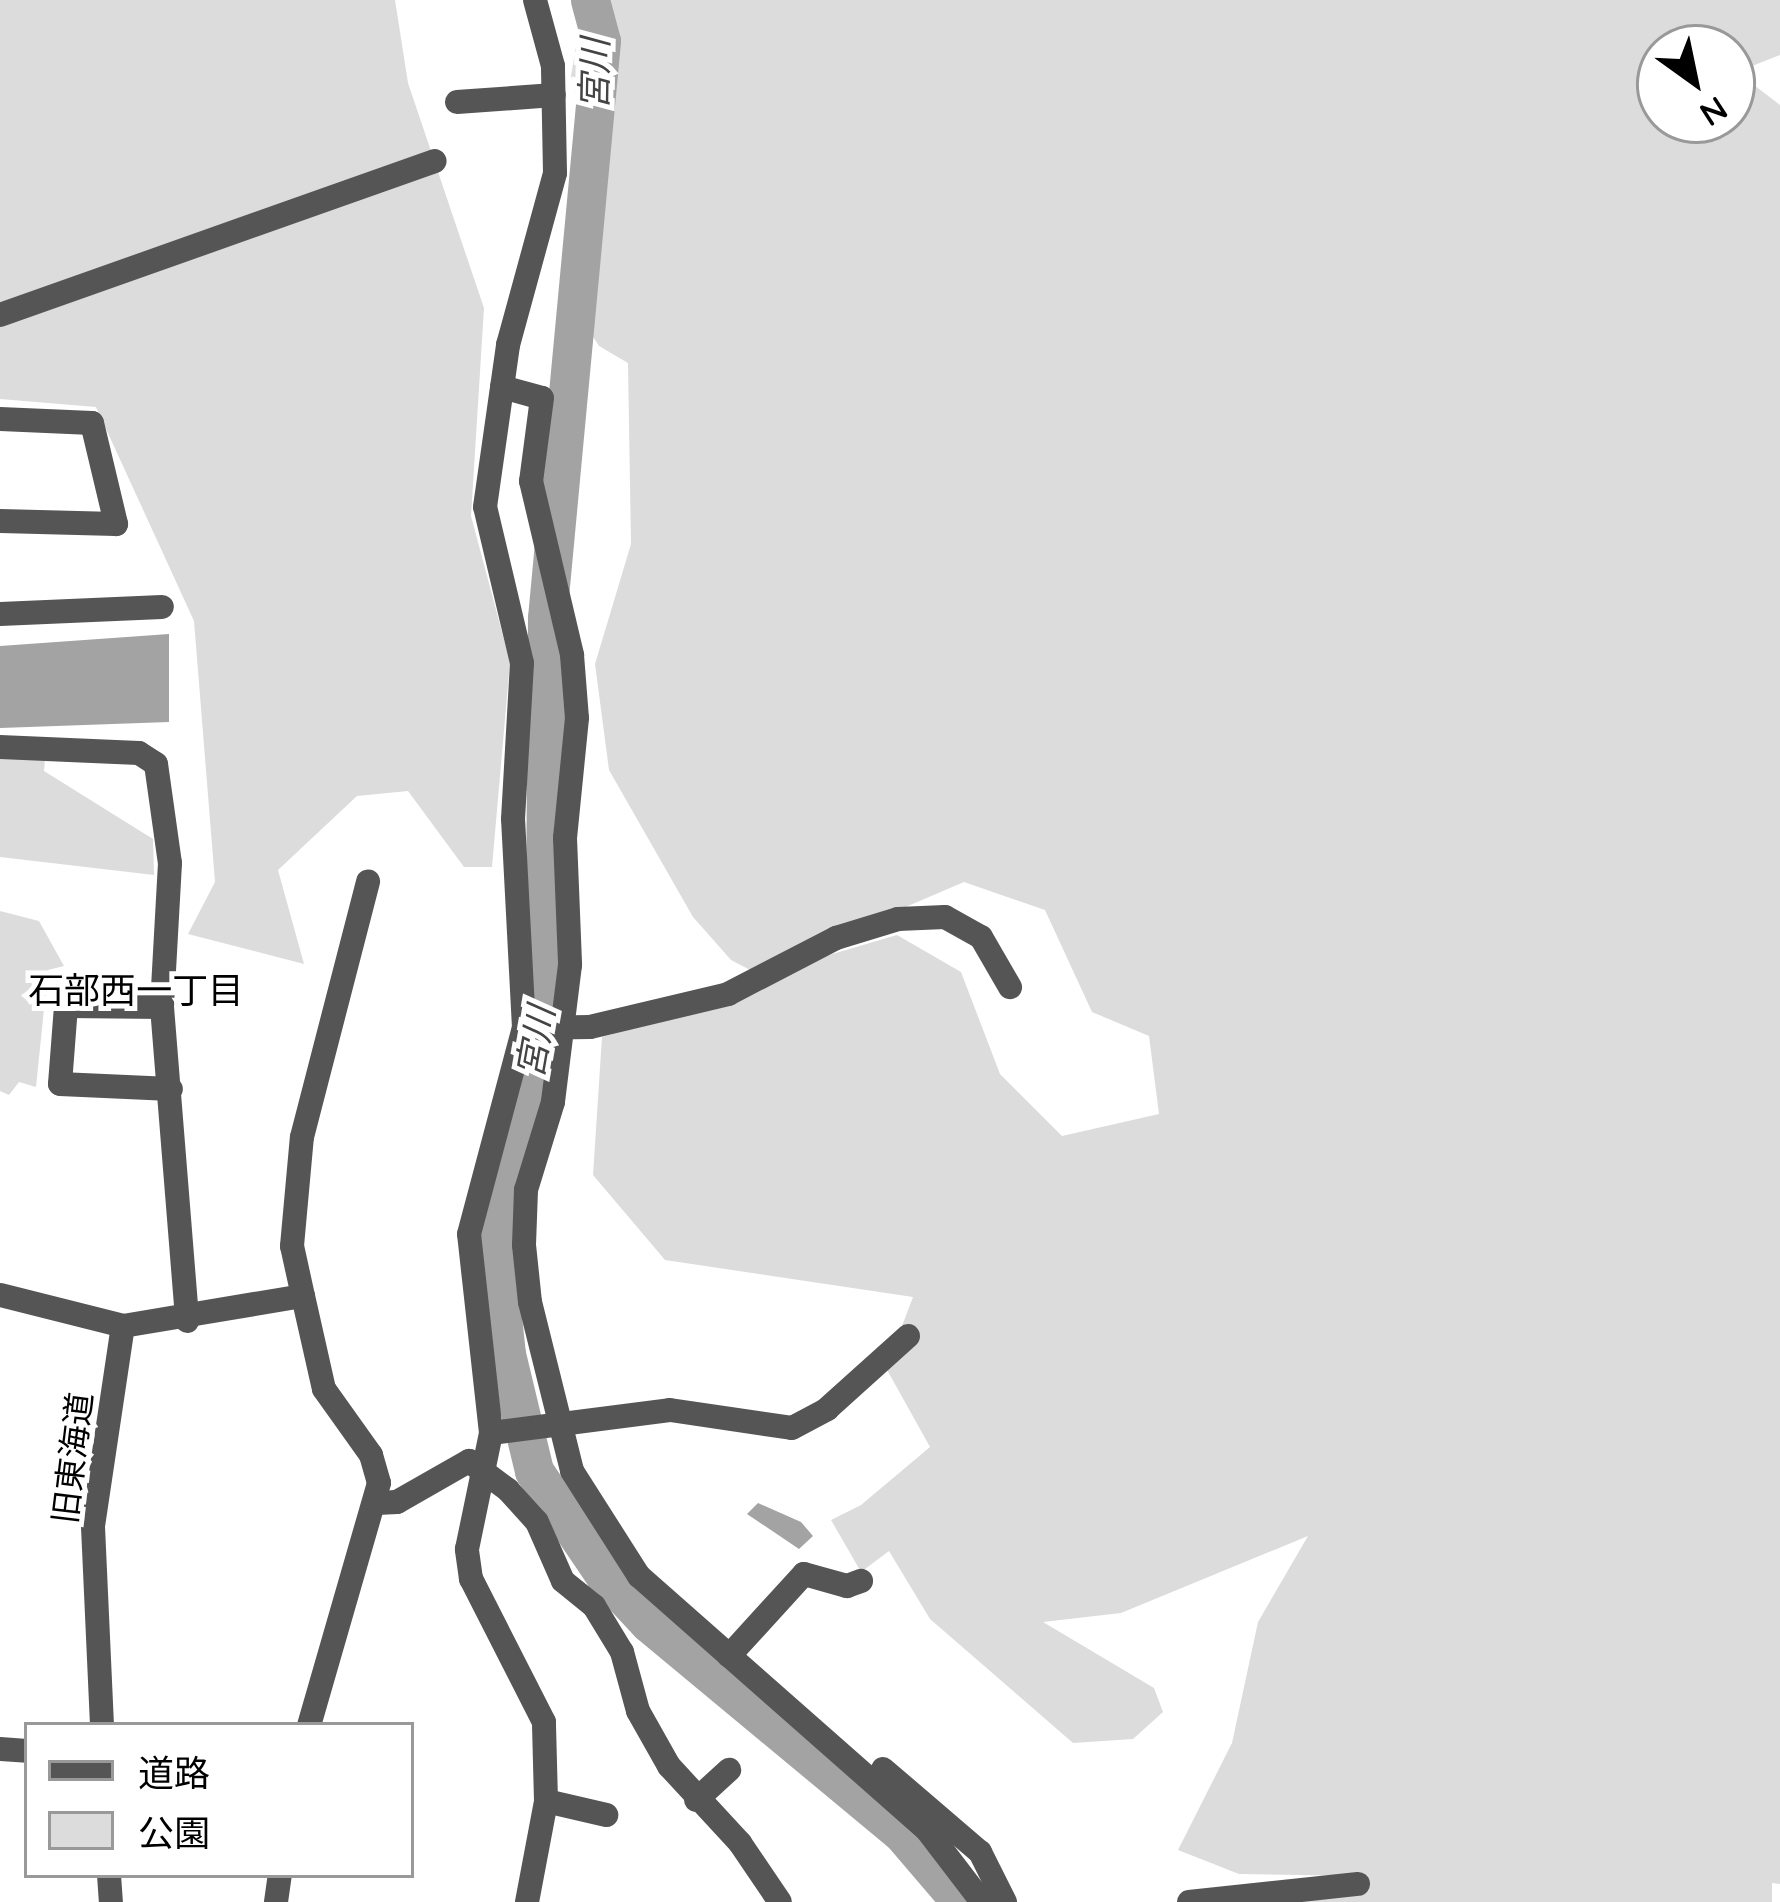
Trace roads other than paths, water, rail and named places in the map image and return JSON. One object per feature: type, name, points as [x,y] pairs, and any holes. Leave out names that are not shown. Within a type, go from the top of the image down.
[{"type":"street","points":[[527,1902],[546,1801],[544,1722],[471,1579],[467,1549],[482,1465],[500,1432],[470,1234],[524,1028],[513,819],[522,663],[484,507],[555,172],[554,95],[537,1]]},
{"type":"street","points":[[457,102],[554,95]]},
{"type":"street","points":[[0,315],[434,160]]},
{"type":"street","points":[[506,389],[538,396],[531,481],[572,655],[578,718],[565,838],[570,965],[554,1102],[526,1190],[524,1245],[556,1427],[581,1494],[639,1576],[980,1852],[1005,1902]]},
{"type":"street","points":[[0,419],[92,423],[116,524],[0,520]]},
{"type":"street","points":[[0,614],[162,607]]},
{"type":"street","points":[[0,747],[139,753],[156,764],[170,863],[162,1007],[187,1321]]},
{"type":"street","points":[[310,1722],[376,1503],[371,1455],[324,1389],[292,1246],[302,1137],[368,881]]},
{"type":"street","points":[[524,1028],[562,1028],[728,994],[836,938],[898,920],[945,917],[981,937],[1010,987]]},
{"type":"street","points":[[162,1007],[66,1006],[60,1084],[170,1089]]},
{"type":"street","points":[[0,1295],[123,1326],[187,1321],[303,1296]]},
{"type":"street","name":"旧東海道","points":[[102,1722],[94,1526],[123,1326]]},
{"type":"street","points":[[500,1432],[693,1410],[772,1431],[792,1428],[827,1408],[908,1336]]},
{"type":"street","points":[[376,1503],[398,1502],[469,1461],[482,1465],[537,1522],[563,1581],[594,1606],[622,1652],[638,1711],[696,1800],[740,1843],[780,1902]]},
{"type":"street","points":[[733,1651],[804,1574],[847,1586],[861,1581]]},
{"type":"street","points":[[733,1651],[927,1830],[982,1902]]},
{"type":"street","points":[[696,1800],[729,1770]]},
{"type":"street","points":[[546,1801],[607,1815]]},
{"type":"street","points":[[1189,1902],[1358,1883]]},
{"type":"waterway","name":"宮川","points":[[590,0],[601,41],[547,618],[544,1013],[494,1242],[506,1354],[534,1471],[605,1576],[649,1623],[902,1833],[961,1902]]},
{"type":"district","name":"石部西一丁目","points":[[136,990]]}]
